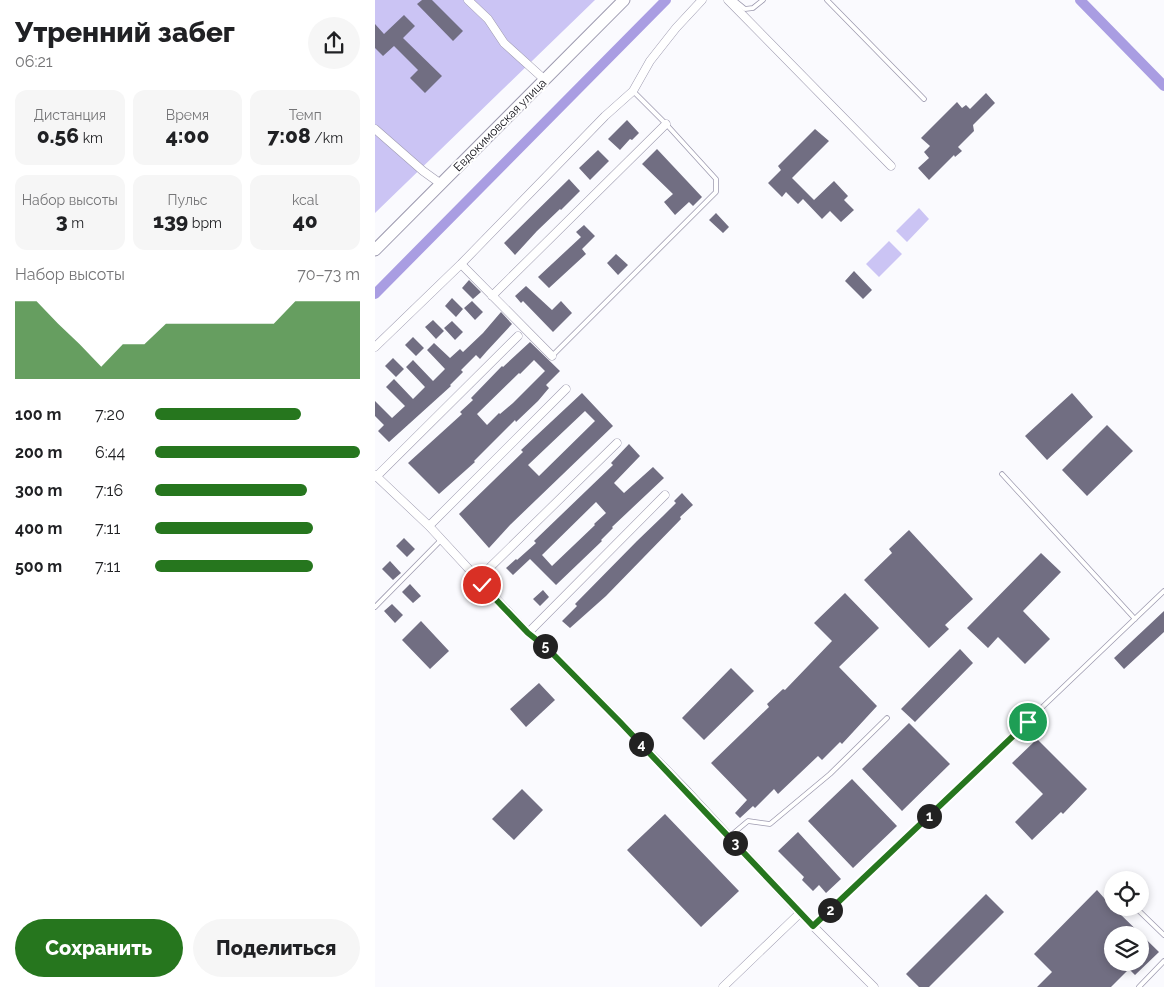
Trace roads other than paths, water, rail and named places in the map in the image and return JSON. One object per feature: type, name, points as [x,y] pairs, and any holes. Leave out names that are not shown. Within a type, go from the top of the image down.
[{"type":"main road","name":"Евдокимовская улица","points":[[375,250],[624,0]]},
{"type":"street","points":[[468,0],[488,19],[504,44],[545,80]]},
{"type":"street","points":[[375,347],[461,264],[605,116],[633,91],[650,61],[676,28],[702,0]]},
{"type":"street","points":[[728,0],[891,166]]},
{"type":"street","points":[[492,296],[666,124]]},
{"type":"street","points":[[375,129],[423,171],[441,184]]},
{"type":"street","points":[[461,264],[552,356]]},
{"type":"street","points":[[518,336],[376,476],[429,526],[528,633],[547,648],[613,715],[800,913],[875,987]]},
{"type":"street","points":[[429,526],[566,389]]},
{"type":"street","points":[[477,580],[617,443]]},
{"type":"street","points":[[528,633],[665,495]]},
{"type":"street","points":[[723,987],[800,913]]},
{"type":"lane","points":[[734,0],[745,9],[753,8],[763,0]]},
{"type":"lane","points":[[827,0],[924,99]]},
{"type":"lane","points":[[552,356],[716,192],[716,179],[633,91]]},
{"type":"lane","points":[[1002,474],[1135,619]]},
{"type":"lane","points":[[375,607],[441,540]]},
{"type":"lane","points":[[813,926],[1164,592]]},
{"type":"lane","points":[[729,837],[748,821],[769,824],[830,774],[887,718]]},
{"type":"lane","points":[[1144,916],[1164,935]]},
{"type":"lane","points":[[1139,987],[1164,961]]},
{"type":"waterway","points":[[375,294],[666,0]]},
{"type":"waterway","points":[[1080,0],[1164,86]]}]
